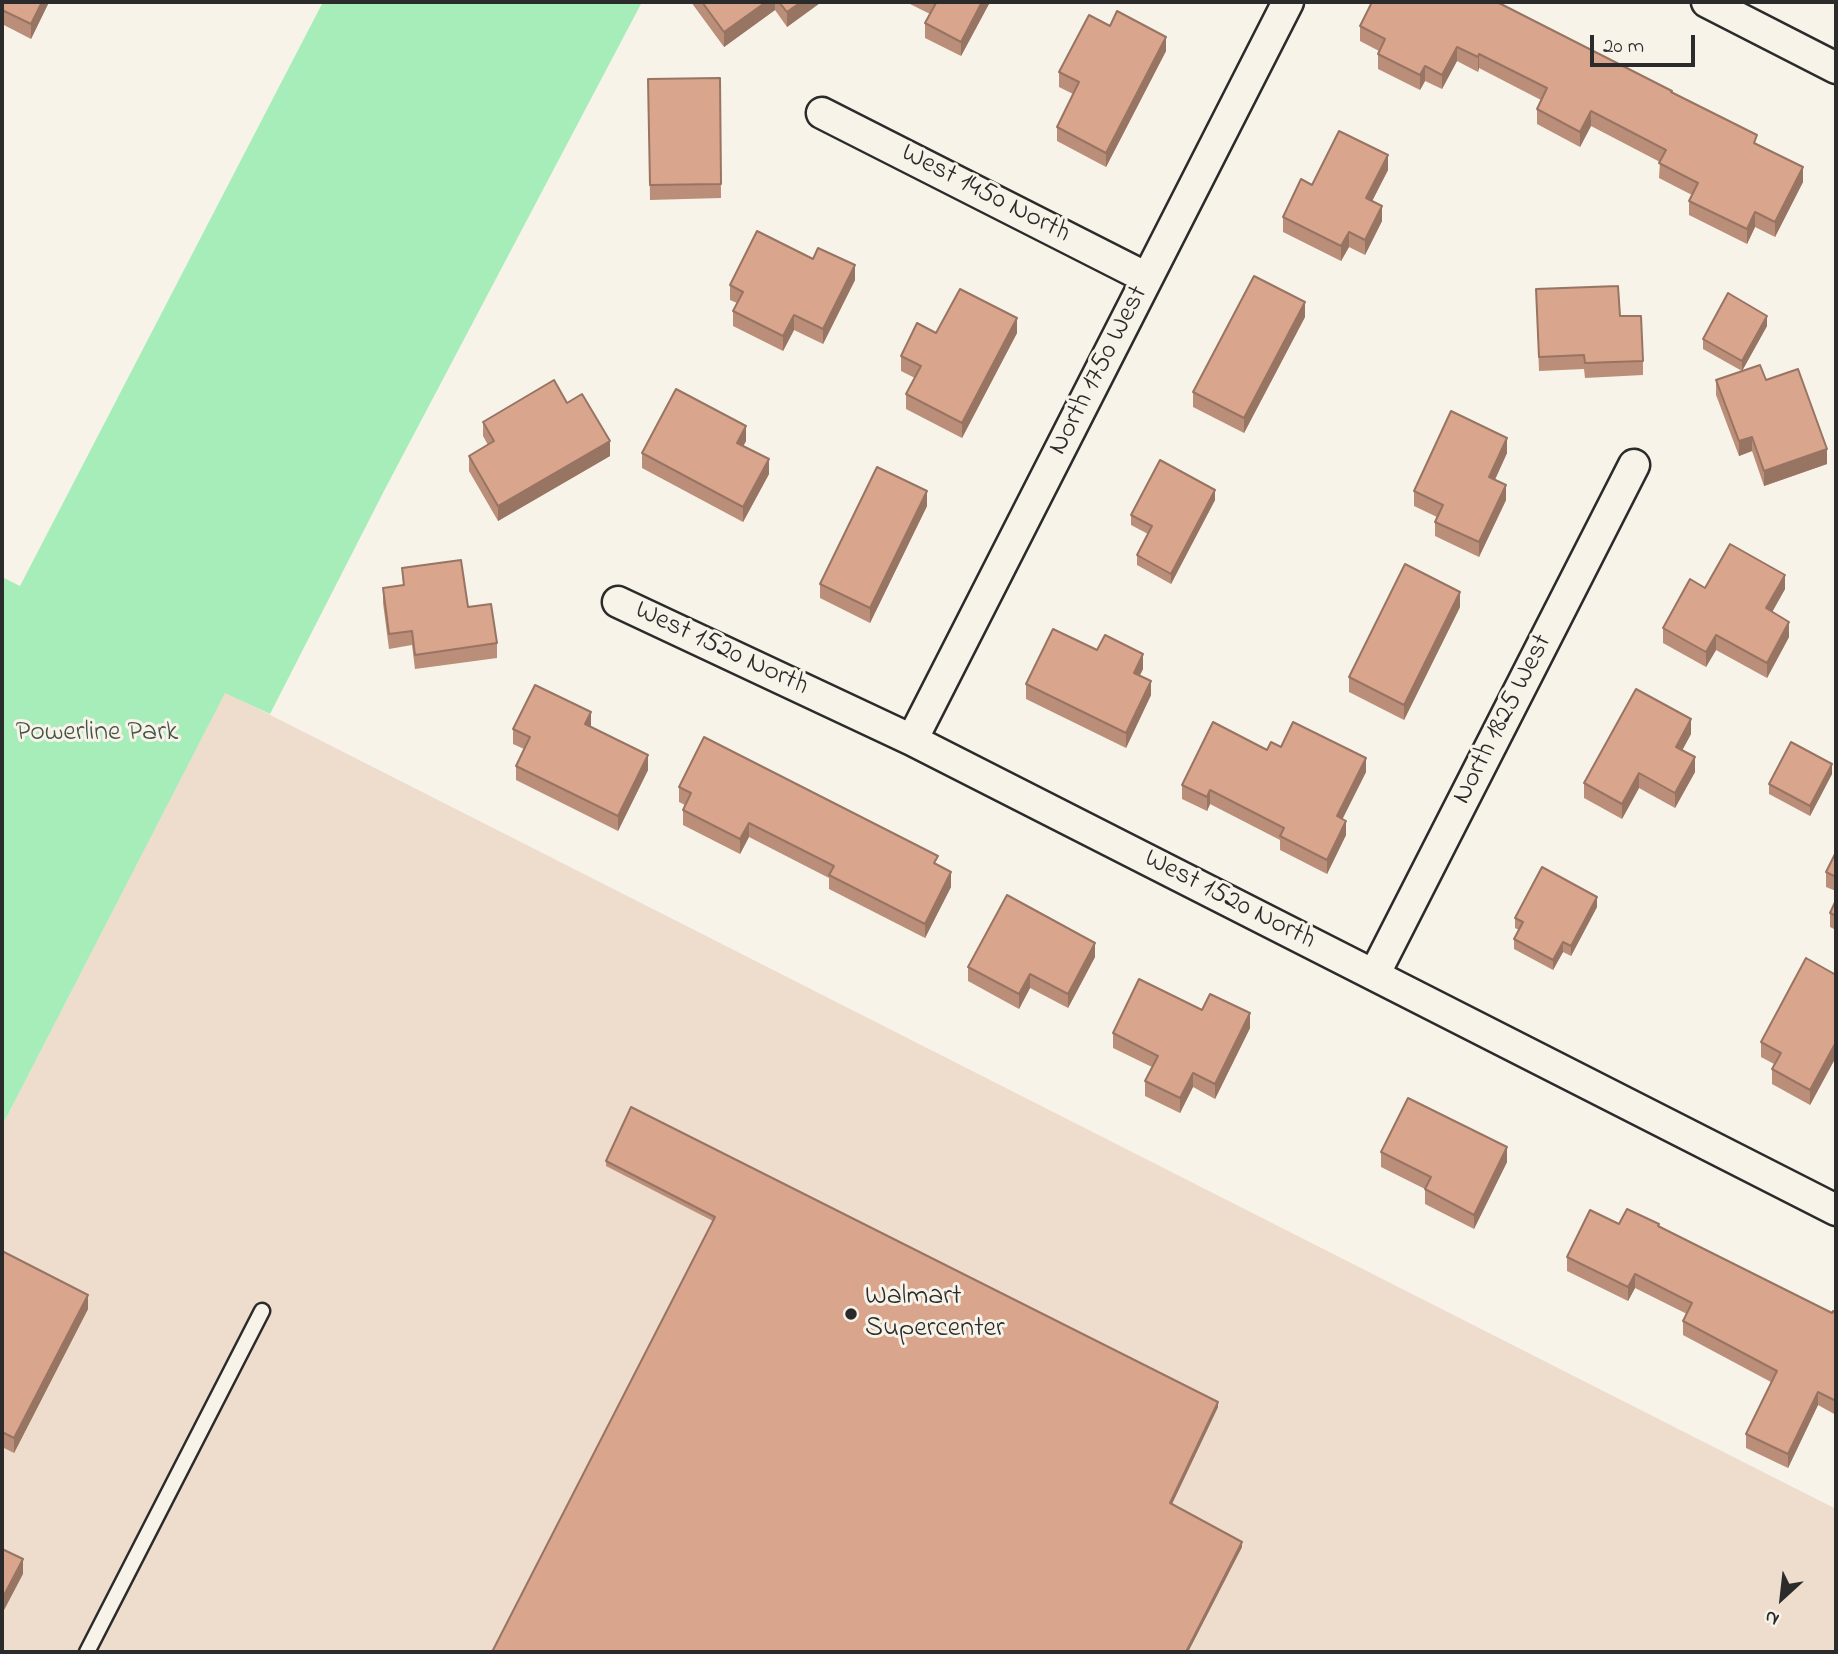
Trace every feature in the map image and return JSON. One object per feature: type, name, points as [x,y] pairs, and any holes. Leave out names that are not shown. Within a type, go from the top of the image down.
[{"type":"street","name":"North 1750 West","points":[[912,740],[1288,2]]},
{"type":"street","points":[[1707,2],[1836,68]]},
{"type":"street","name":"West 1450 North","points":[[822,113],[1147,278]]},
{"type":"street","name":"North 1825 West","points":[[1374,975],[1634,465]]},
{"type":"street","name":"West 1520 North","points":[[618,602],[912,740],[1836,1210]]},
{"type":"lane","points":[[87,1652],[262,1311]]},
{"type":"shaded area","points":[[225,692],[1836,1509],[1836,1652],[2,1652],[2,1126]]},
{"type":"green space","name":"Powerline Park","points":[[323,2],[642,2],[385,489],[270,714],[225,693],[2,1126],[2,577],[20,586]]},
{"type":"building","points":[[2,2],[42,2],[31,24],[2,10]]},
{"type":"building","points":[[702,2],[766,2],[724,32]]},
{"type":"building","points":[[779,2],[801,2],[787,12]]},
{"type":"building","points":[[934,2],[982,2],[961,42],[925,23],[936,3]]},
{"type":"building","points":[[1372,2],[1497,2],[1757,135],[1754,143],[1803,167],[1775,222],[1755,212],[1747,229],[1689,201],[1698,183],[1659,163],[1666,150],[1591,111],[1580,132],[1537,109],[1547,88],[1479,54],[1478,57],[1457,47],[1442,75],[1425,66],[1420,75],[1378,54],[1385,39],[1360,26]]},
{"type":"building","points":[[1117,11],[1166,37],[1106,153],[1057,127],[1079,82],[1059,72],[1089,15],[1110,26]]},
{"type":"building","points":[[720,78],[721,184],[650,185],[648,79]]},
{"type":"building","points":[[1339,131],[1388,155],[1366,198],[1382,206],[1365,240],[1349,232],[1341,246],[1283,217],[1301,179],[1312,185]]},
{"type":"building","points":[[757,231],[813,259],[818,248],[855,265],[823,329],[794,315],[783,336],[733,311],[743,292],[730,285]]},
{"type":"building","points":[[1254,276],[1305,302],[1244,418],[1193,392]]},
{"type":"building","points":[[1618,286],[1620,316],[1641,316],[1643,361],[1585,363],[1584,355],[1539,357],[1536,289]]},
{"type":"building","points":[[960,289],[1017,318],[962,423],[906,394],[921,366],[901,356],[917,323],[936,333]]},
{"type":"building","points":[[1728,293],[1767,316],[1742,361],[1703,339]]},
{"type":"building","points":[[1760,365],[1766,380],[1798,369],[1827,449],[1764,471],[1752,437],[1739,441],[1716,380]]},
{"type":"building","points":[[554,380],[567,403],[582,394],[610,441],[498,506],[469,456],[494,441],[483,422]]},
{"type":"building","points":[[676,389],[746,426],[737,443],[769,459],[743,507],[642,453]]},
{"type":"building","points":[[1451,411],[1507,438],[1489,477],[1506,485],[1479,542],[1435,522],[1443,505],[1414,491]]},
{"type":"building","points":[[1160,460],[1215,490],[1171,574],[1137,555],[1152,526],[1131,515]]},
{"type":"building","points":[[877,467],[927,491],[870,608],[820,584]]},
{"type":"building","points":[[1730,544],[1785,575],[1766,608],[1789,622],[1767,663],[1716,635],[1706,652],[1663,628],[1690,579],[1705,588]]},
{"type":"building","points":[[461,560],[468,607],[491,604],[497,643],[415,655],[412,631],[389,634],[383,588],[404,585],[402,568]]},
{"type":"building","points":[[1405,564],[1460,592],[1404,705],[1349,677]]},
{"type":"building","points":[[1053,629],[1097,650],[1105,635],[1143,654],[1134,673],[1151,681],[1126,733],[1026,684]]},
{"type":"building","points":[[535,685],[591,712],[585,724],[648,755],[618,816],[516,766],[530,737],[513,729]]},
{"type":"building","points":[[1636,689],[1691,719],[1676,747],[1695,757],[1675,793],[1639,773],[1622,804],[1584,783]]},
{"type":"building","points":[[1213,722],[1267,750],[1271,742],[1281,747],[1293,722],[1366,758],[1337,816],[1346,821],[1327,860],[1280,836],[1284,828],[1210,790],[1207,797],[1182,785]]},
{"type":"building","points":[[704,737],[938,856],[934,863],[951,872],[925,924],[829,875],[834,866],[749,823],[740,839],[683,810],[691,793],[679,787]]},
{"type":"building","points":[[1791,742],[1832,764],[1810,806],[1769,784]]},
{"type":"building","points":[[1836,852],[1836,877],[1826,872]]},
{"type":"building","points":[[1542,867],[1597,897],[1571,946],[1563,942],[1553,960],[1514,939],[1523,922],[1515,918]]},
{"type":"building","points":[[1007,895],[1095,943],[1068,994],[1030,974],[1019,994],[968,967]]},
{"type":"building","points":[[1836,900],[1836,916],[1830,913]]},
{"type":"building","points":[[1806,958],[1836,975],[1836,1042],[1810,1090],[1772,1069],[1781,1053],[1761,1042]]},
{"type":"building","points":[[1139,979],[1202,1010],[1210,994],[1250,1013],[1215,1084],[1193,1073],[1180,1098],[1145,1081],[1158,1056],[1113,1033]]},
{"type":"building","points":[[1408,1098],[1507,1147],[1474,1215],[1425,1189],[1431,1177],[1381,1152]]},
{"type":"building","name":"Walmart Supercenter","points":[[631,1107],[1218,1402],[1170,1503],[1242,1542],[1186,1652],[492,1652],[715,1217],[606,1161]]},
{"type":"building","points":[[1627,1209],[1836,1313],[1836,1401],[1818,1392],[1788,1454],[1746,1434],[1777,1371],[1683,1321],[1692,1303],[1635,1274],[1628,1287],[1567,1257],[1590,1210],[1619,1224]]},
{"type":"building","points":[[2,1251],[88,1295],[14,1438],[2,1432]]},
{"type":"building","points":[[2,1549],[23,1559],[2,1599]]},
{"type":"place","name":"Walmart Supercenter","points":[[851,1314]]}]
